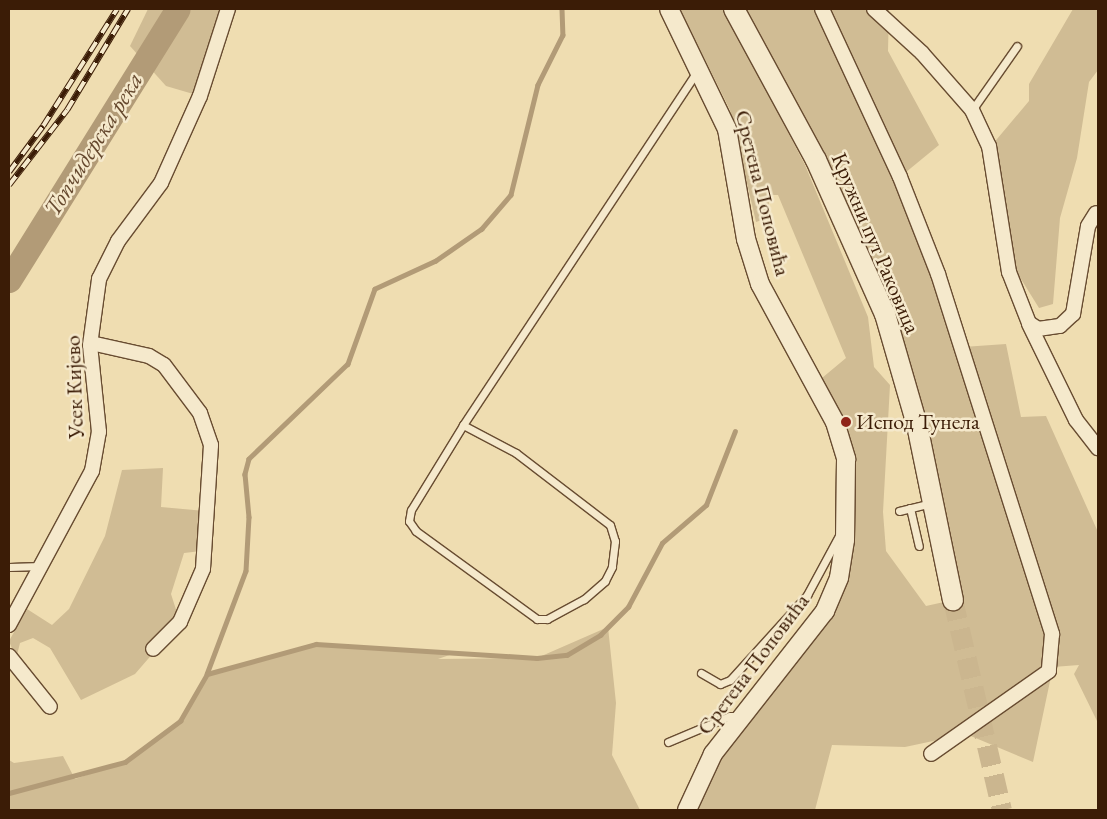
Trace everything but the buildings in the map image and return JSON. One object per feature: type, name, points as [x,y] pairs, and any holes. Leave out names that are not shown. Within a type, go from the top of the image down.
[{"type":"main road","name":"Кружни пут Раковица","points":[[734,9],[816,160],[885,314],[917,425],[953,600]]},
{"type":"street","name":"Усек Кијево","points":[[9,625],[44,565],[92,471],[97,450],[91,343],[105,262],[161,183],[200,96],[228,9]]},
{"type":"street","name":"Сретена Поповића","points":[[669,9],[727,128],[746,239],[760,284],[842,438],[845,526],[839,578],[825,611],[740,716],[699,784],[687,810]]},
{"type":"street","points":[[822,9],[900,177],[938,274],[1052,634],[1049,671],[931,754]]},
{"type":"street","points":[[874,9],[922,52],[972,110],[989,146],[1009,272],[1029,323],[1076,420],[1098,448]]},
{"type":"street","points":[[1029,323],[1047,330],[1069,322],[1077,301],[1088,226],[1096,213]]},
{"type":"street","points":[[91,343],[149,356],[164,365],[196,405],[211,445],[203,569],[180,622],[153,649]]},
{"type":"street","points":[[9,656],[50,707]]},
{"type":"lane","points":[[972,110],[1017,46]]},
{"type":"lane","points":[[463,425],[516,453],[610,526],[615,541],[612,567],[605,581],[584,599],[547,619],[537,619],[416,531],[409,521],[411,510],[463,425],[699,69]]},
{"type":"lane","points":[[899,511],[933,502]]},
{"type":"lane","points":[[910,508],[919,546]]},
{"type":"lane","points":[[701,673],[720,684],[730,680],[807,596],[845,526]]},
{"type":"lane","points":[[9,566],[44,565]]},
{"type":"lane","points":[[668,742],[730,716],[740,716]]},
{"type":"shaded area","points":[[148,9],[229,9],[200,96],[166,86],[130,46]]},
{"type":"shaded area","points":[[680,9],[724,9],[805,165],[868,317],[874,367],[890,385],[883,512],[886,551],[926,606],[953,600],[885,314],[734,9],[889,9],[888,51],[939,145],[900,177],[963,347],[1006,344],[1021,417],[1046,416],[1098,532],[1098,723],[1074,674],[1079,665],[1053,667],[1033,762],[966,734],[905,747],[832,745],[815,810],[687,810],[699,784],[839,578],[846,459],[824,401],[822,378],[846,358],[778,195],[771,195],[765,219],[756,222],[730,110]]},
{"type":"shaded area","points":[[1073,9],[1098,9],[1098,70],[1089,82],[1077,158],[1060,218],[1053,304],[1039,308],[1016,271],[992,145],[1029,101],[1029,84]]},
{"type":"shaded area","points":[[163,468],[161,507],[205,511],[201,551],[184,553],[171,594],[180,622],[135,674],[81,700],[50,648],[33,638],[20,643],[16,659],[9,641],[27,609],[52,625],[69,609],[105,536],[122,470]]},
{"type":"shaded area","points":[[608,627],[616,703],[612,755],[640,810],[9,810],[9,760],[14,763],[63,756],[75,779],[125,762],[180,721],[207,674],[316,644],[458,652],[438,659],[537,658]]},
{"type":"waterway","name":"Топчидерска река","points":[[9,280],[178,9]]},
{"type":"waterway","points":[[562,9],[563,35],[538,85],[511,195],[482,229],[436,261],[375,289],[348,364],[249,459],[245,474],[249,517],[246,571],[207,674],[316,644],[537,658],[567,655],[600,635],[628,607],[662,543],[706,505],[735,431]]},
{"type":"waterway","points":[[9,793],[125,762],[180,721],[207,674]]},
{"type":"tunnel","points":[[953,600],[1002,810]]},
{"type":"railway","points":[[9,172],[43,126],[117,9]]},
{"type":"railway","points":[[9,185],[67,110],[128,9]]},
{"type":"place","name":"Испод Тунела","points":[[846,422]]}]
